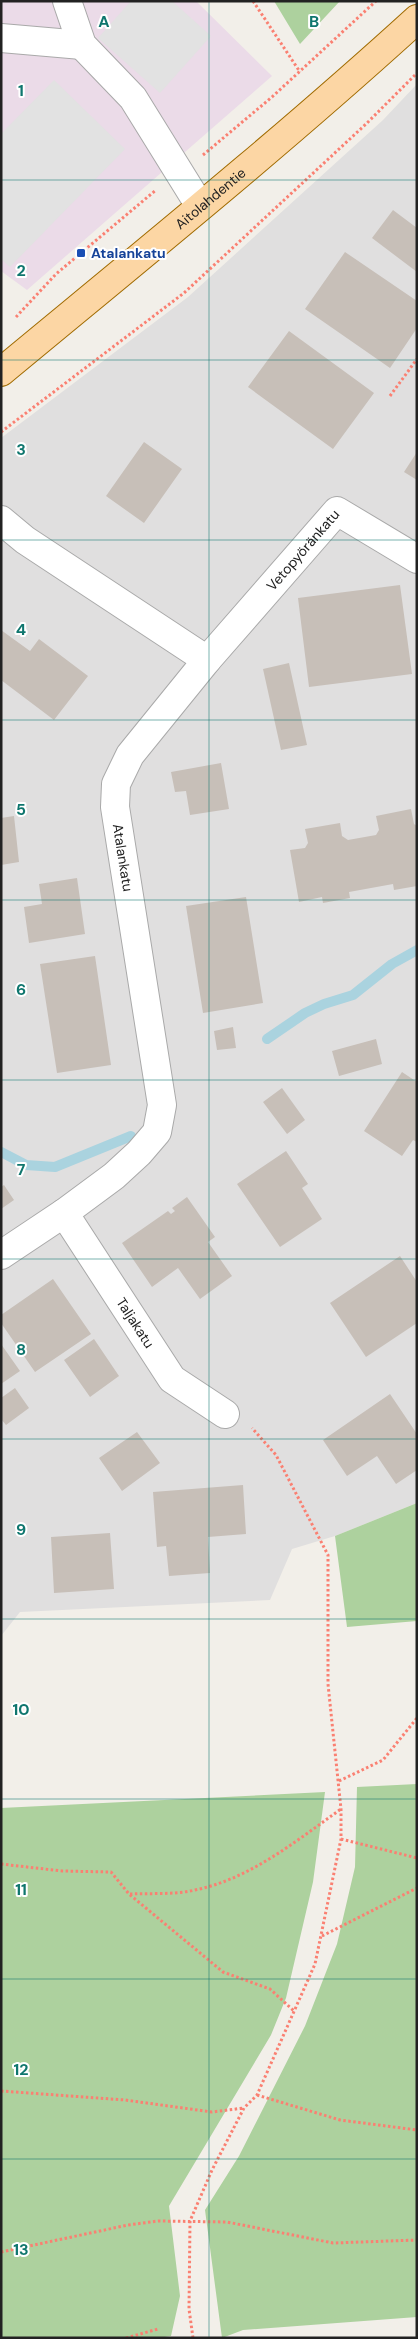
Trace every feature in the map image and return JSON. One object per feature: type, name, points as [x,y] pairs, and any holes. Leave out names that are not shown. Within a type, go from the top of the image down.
[{"type":"main road","name":"Aitolahdentie","points":[[1,372],[200,206],[268,152],[417,19]]},
{"type":"street","points":[[67,1],[82,45],[133,98],[200,206]]},
{"type":"street","points":[[1,38],[82,45]]},
{"type":"street","name":"Vetopyöränkatu","points":[[207,660],[337,510],[417,559]]},
{"type":"street","points":[[1,520],[25,540],[207,660]]},
{"type":"street","name":"Atalankatu","points":[[1,1255],[64,1213],[114,1176],[157,1132],[162,1105],[115,807],[116,784],[130,755],[207,660]]},
{"type":"street","name":"Taljakatu","points":[[64,1213],[172,1379],[225,1414]]},
{"type":"path","points":[[253,1],[300,72]]},
{"type":"path","points":[[2,431],[184,293],[366,124],[417,73]]},
{"type":"path","points":[[390,396],[417,359]]},
{"type":"path","points":[[193,2338],[189,2309],[190,2221],[212,2170],[244,2108],[257,2096],[315,1964],[341,1839],[339,1781],[328,1684],[328,1555],[276,1455],[256,1429],[225,1414]]},
{"type":"path","points":[[339,1781],[383,1760],[417,1718]]},
{"type":"path","points":[[129,1894],[194,1891],[230,1880],[274,1856],[341,1809]]},
{"type":"path","points":[[341,1839],[417,1858]]},
{"type":"path","points":[[1,1864],[62,1871],[111,1872],[129,1894],[223,1972],[270,1989],[294,2012]]},
{"type":"path","points":[[321,1936],[417,1888]]},
{"type":"path","points":[[1,2090],[125,2100],[212,2112],[244,2108]]},
{"type":"path","points":[[257,2096],[340,2120],[417,2130]]},
{"type":"path","points":[[1,2252],[128,2225],[190,2221],[227,2222],[333,2243],[417,2240]]},
{"type":"path","points":[[126,2338],[158,2329]]},
{"type":"shaded area","points":[[1,1],[196,1],[272,76],[27,290],[1,271]]},
{"type":"shaded area","points":[[131,1],[172,1],[211,36],[160,93],[98,38]]},
{"type":"shaded area","points":[[54,80],[125,149],[10,267],[1,259],[1,134]]},
{"type":"shaded area","points":[[417,84],[417,1503],[335,1536],[292,1549],[270,1600],[20,1612],[1,1636],[1,438],[188,297],[383,120]]},
{"type":"green space","points":[[274,1],[340,1],[300,44]]},
{"type":"green space","points":[[417,1503],[417,1621],[347,1627],[335,1536]]},
{"type":"green space","points":[[417,1784],[417,2317],[243,2330],[222,2338],[205,2210],[239,2156],[305,2026],[337,1944],[355,1867],[357,1787]]},
{"type":"green space","points":[[325,1792],[313,1882],[286,1998],[271,2035],[169,2206],[180,2296],[171,2336],[158,2338],[1,2338],[1,1808]]},
{"type":"building","points":[[393,210],[417,228],[417,272],[372,238]]},
{"type":"building","points":[[345,252],[417,301],[417,328],[390,368],[305,309]]},
{"type":"building","points":[[289,331],[374,393],[333,449],[248,387]]},
{"type":"building","points":[[144,442],[182,469],[144,523],[106,496]]},
{"type":"building","points":[[417,452],[417,480],[404,472]]},
{"type":"building","points":[[400,585],[412,674],[309,687],[298,598]]},
{"type":"building","points":[[1,630],[30,651],[39,639],[88,676],[54,720],[1,680]]},
{"type":"building","points":[[289,663],[307,745],[281,750],[263,669]]},
{"type":"building","points":[[221,763],[229,809],[190,815],[186,791],[175,792],[171,772]]},
{"type":"building","points":[[411,809],[414,824],[417,826],[417,886],[394,890],[393,884],[349,892],[350,898],[323,903],[322,897],[299,902],[290,850],[305,848],[308,843],[305,829],[340,823],[342,836],[348,840],[376,835],[379,830],[376,816]]},
{"type":"building","points":[[14,816],[19,862],[1,865],[1,818]]},
{"type":"building","points":[[77,878],[85,934],[29,943],[24,907],[42,904],[39,884]]},
{"type":"building","points":[[246,897],[263,1003],[203,1013],[186,906]]},
{"type":"building","points":[[95,956],[111,1065],[57,1073],[40,964]]},
{"type":"building","points":[[233,1027],[236,1048],[217,1050],[214,1031]]},
{"type":"building","points":[[376,1039],[382,1064],[339,1076],[332,1051]]},
{"type":"building","points":[[402,1072],[417,1082],[417,1142],[413,1140],[402,1156],[364,1131]]},
{"type":"building","points":[[282,1088],[305,1120],[287,1134],[263,1102]]},
{"type":"building","points":[[286,1151],[308,1184],[302,1188],[322,1219],[280,1247],[237,1184]]},
{"type":"building","points":[[4,1185],[14,1200],[1,1209],[1,1187]]},
{"type":"building","points":[[187,1197],[215,1237],[208,1242],[232,1276],[200,1299],[178,1268],[152,1287],[122,1243],[168,1211],[171,1214],[175,1211],[172,1208]]},
{"type":"building","points":[[400,1256],[417,1282],[417,1323],[366,1357],[330,1303]]},
{"type":"building","points":[[53,1279],[91,1334],[35,1372],[1,1323],[1,1315]]},
{"type":"building","points":[[94,1339],[119,1376],[90,1397],[64,1360]]},
{"type":"building","points":[[1,1344],[20,1371],[1,1384]]},
{"type":"building","points":[[15,1388],[29,1408],[6,1425],[1,1419],[1,1398]]},
{"type":"building","points":[[390,1394],[417,1434],[417,1470],[396,1484],[377,1456],[347,1476],[323,1440]]},
{"type":"building","points":[[137,1432],[160,1463],[122,1491],[99,1458]]},
{"type":"building","points":[[243,1485],[246,1534],[208,1537],[210,1573],[169,1576],[166,1546],[157,1547],[153,1492]]},
{"type":"building","points":[[110,1533],[114,1589],[54,1593],[51,1537]]},
{"type":"waterway","points":[[267,1039],[305,1013],[324,1004],[353,995],[392,964],[417,950]]},
{"type":"waterway","points":[[1,1152],[26,1165],[55,1167],[131,1136]]},
{"type":"place","name":"Atalankatu","points":[[81,253]]}]
